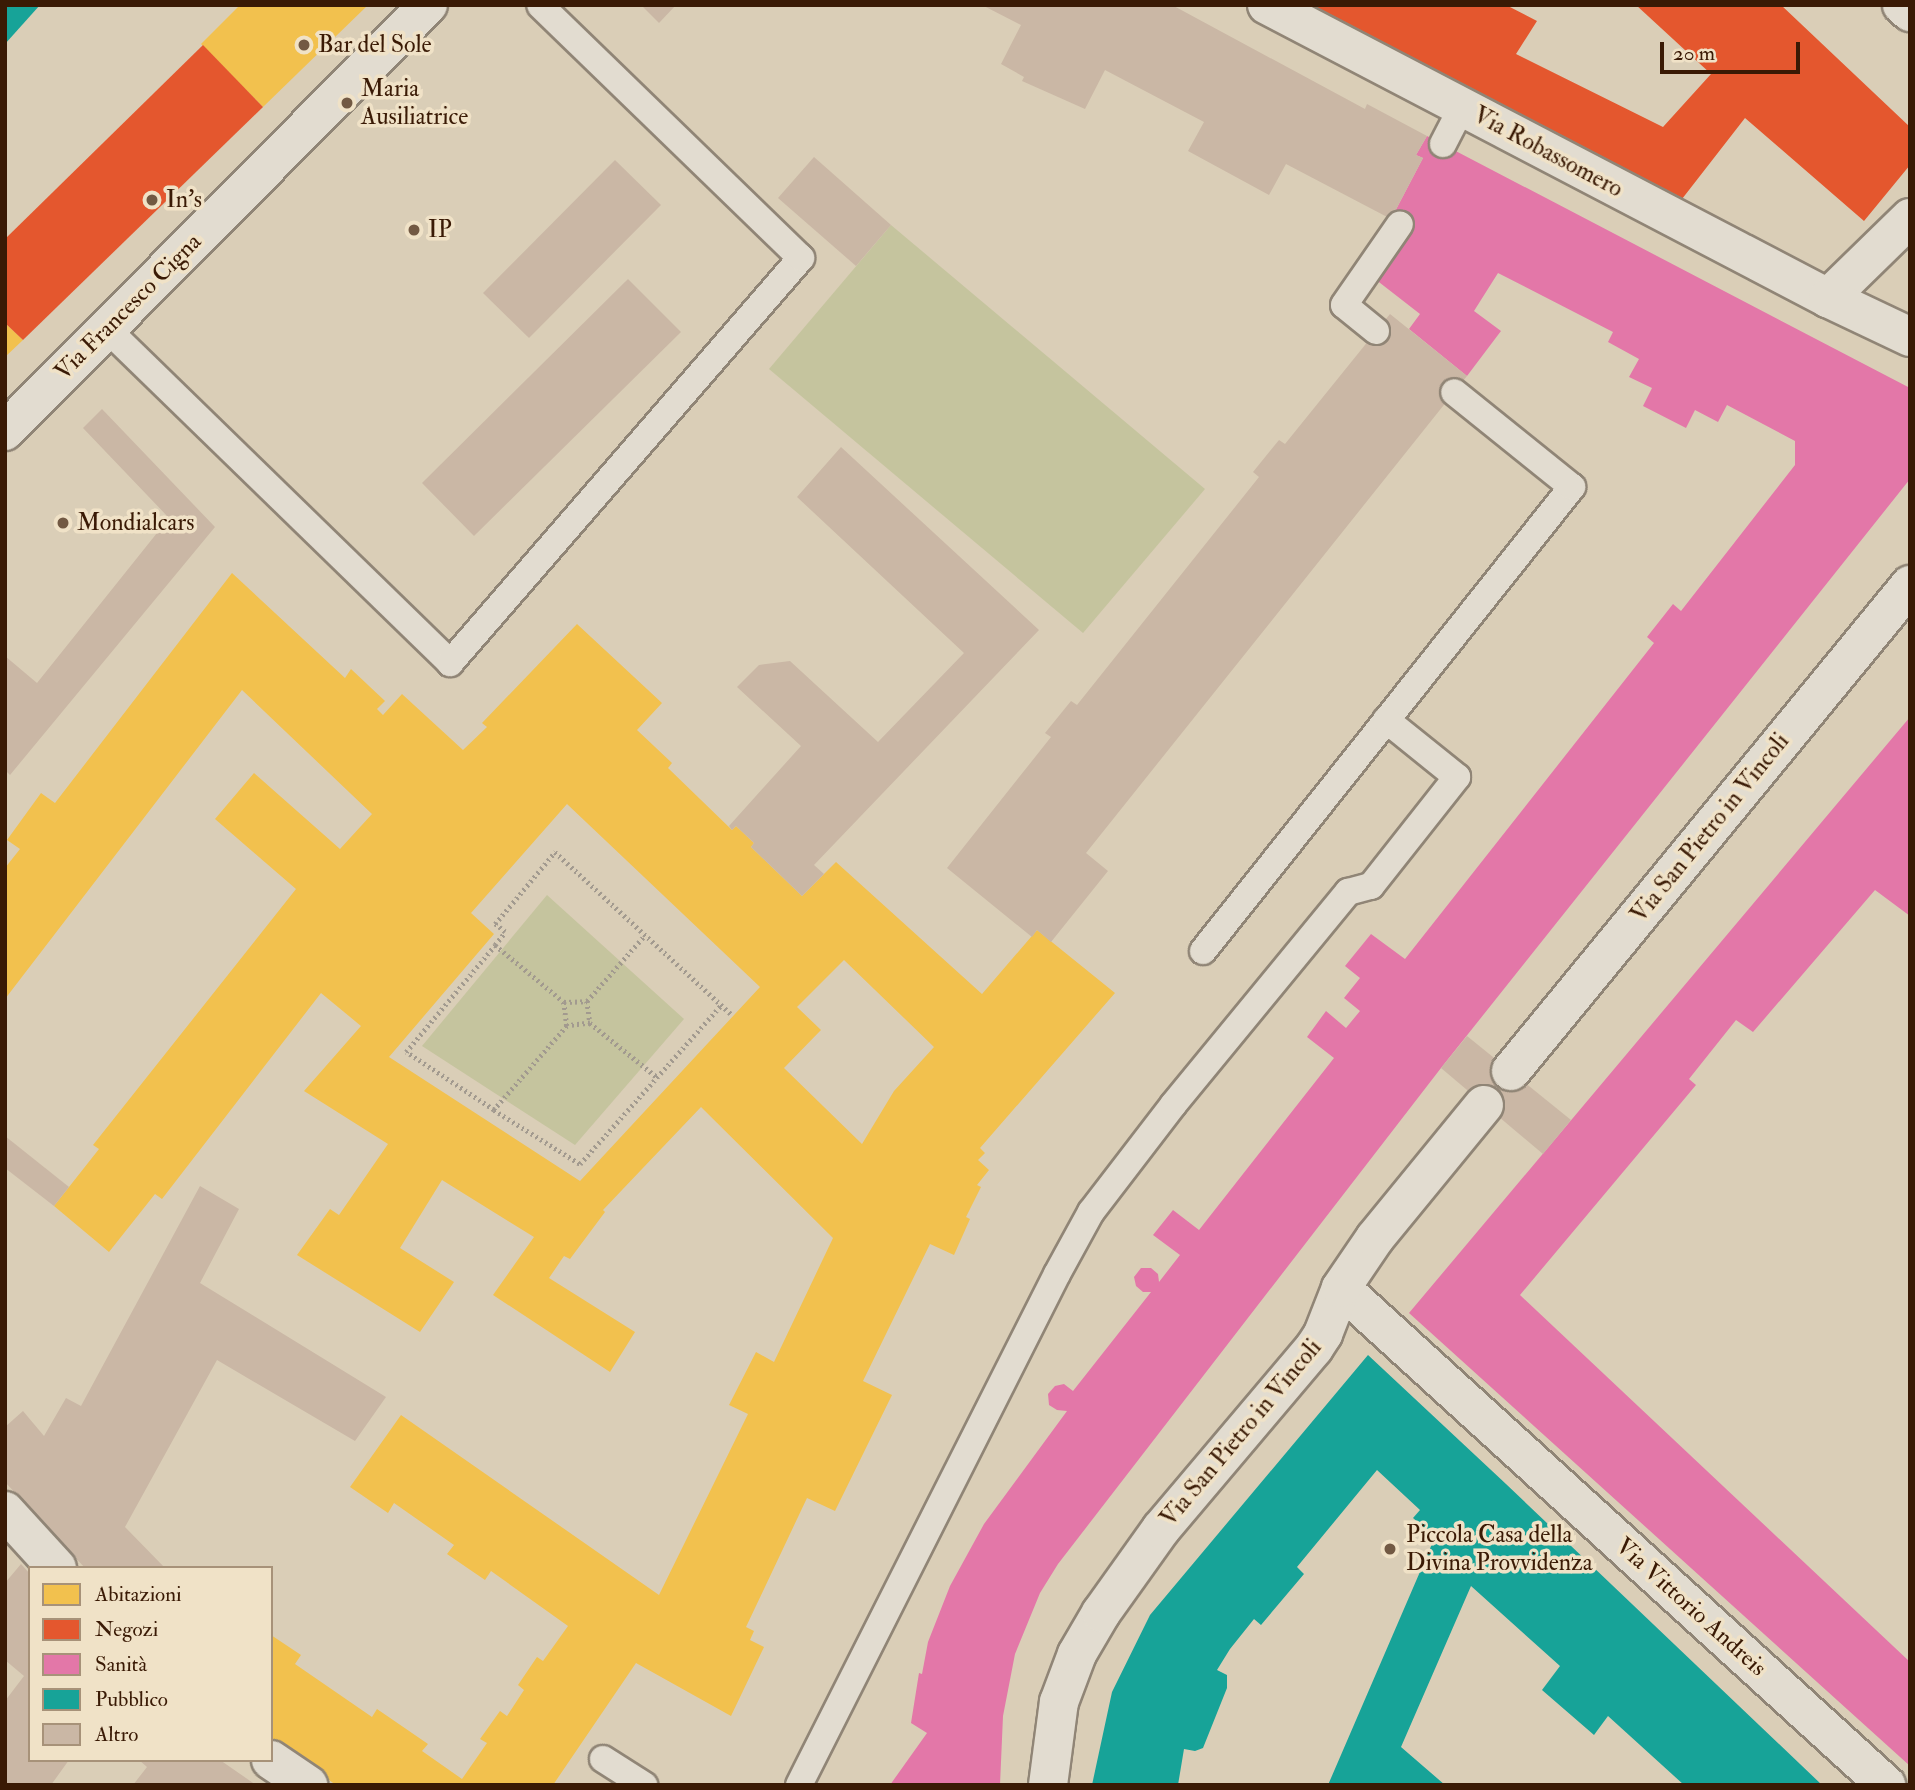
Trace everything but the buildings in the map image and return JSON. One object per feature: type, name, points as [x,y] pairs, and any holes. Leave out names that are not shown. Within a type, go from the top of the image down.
[{"type":"street","name":"Via Francesco Cigna","points":[[5,431],[428,5]]},
{"type":"street","name":"Via Robassomero","points":[[1267,5],[1828,298],[1910,337]]},
{"type":"street","points":[[1902,5],[1910,12]]},
{"type":"street","points":[[1828,298],[1910,218]]},
{"type":"street","name":"Via San Pietro in Vincoli","points":[[1511,1072],[1910,585]]},
{"type":"street","name":"Via San Pietro in Vincoli","points":[[1048,1785],[1059,1702],[1077,1654],[1101,1613],[1161,1530],[1314,1348],[1341,1288],[1375,1238],[1484,1105]]},
{"type":"street","name":"Via Vittorio Andreis","points":[[1341,1288],[1886,1785]]},
{"type":"street","points":[[5,1511],[55,1566]]},
{"type":"street","points":[[273,1761],[308,1785]]},
{"type":"lane","points":[[107,329],[450,663],[801,258],[540,5]]},
{"type":"lane","points":[[1443,144],[1462,107]]},
{"type":"lane","points":[[1376,331],[1344,305],[1400,224]]},
{"type":"lane","points":[[1203,951],[1572,487],[1454,392]]},
{"type":"lane","points":[[799,1785],[1057,1273],[1091,1212],[1157,1124],[1348,892],[1371,886],[1457,777],[1386,720]]},
{"type":"lane","points":[[603,1759],[643,1785]]},
{"type":"path","points":[[721,1005],[580,1164],[406,1052],[505,932],[495,924],[555,852],[732,1015]]},
{"type":"path","points":[[495,945],[564,1002],[587,1001],[645,935]]},
{"type":"path","points":[[587,1001],[590,1023],[657,1077]]},
{"type":"path","points":[[564,1002],[566,1026]]},
{"type":"path","points":[[494,1110],[566,1026],[590,1023]]},
{"type":"green space","points":[[891,225],[1205,489],[1083,633],[769,369]]},
{"type":"green space","points":[[547,895],[684,1019],[575,1145],[422,1046]]},
{"type":"place","name":"Bar del Sole","points":[[304,45]]},
{"type":"place","name":"Maria Ausiliatrice","points":[[347,103]]},
{"type":"place","name":"In's","points":[[152,200]]},
{"type":"place","name":"IP","points":[[414,230]]},
{"type":"place","name":"Mondialcars","points":[[63,523]]},
{"type":"place","name":"Piccola Casa della Divina Provvidenza","points":[[1390,1549]]}]
